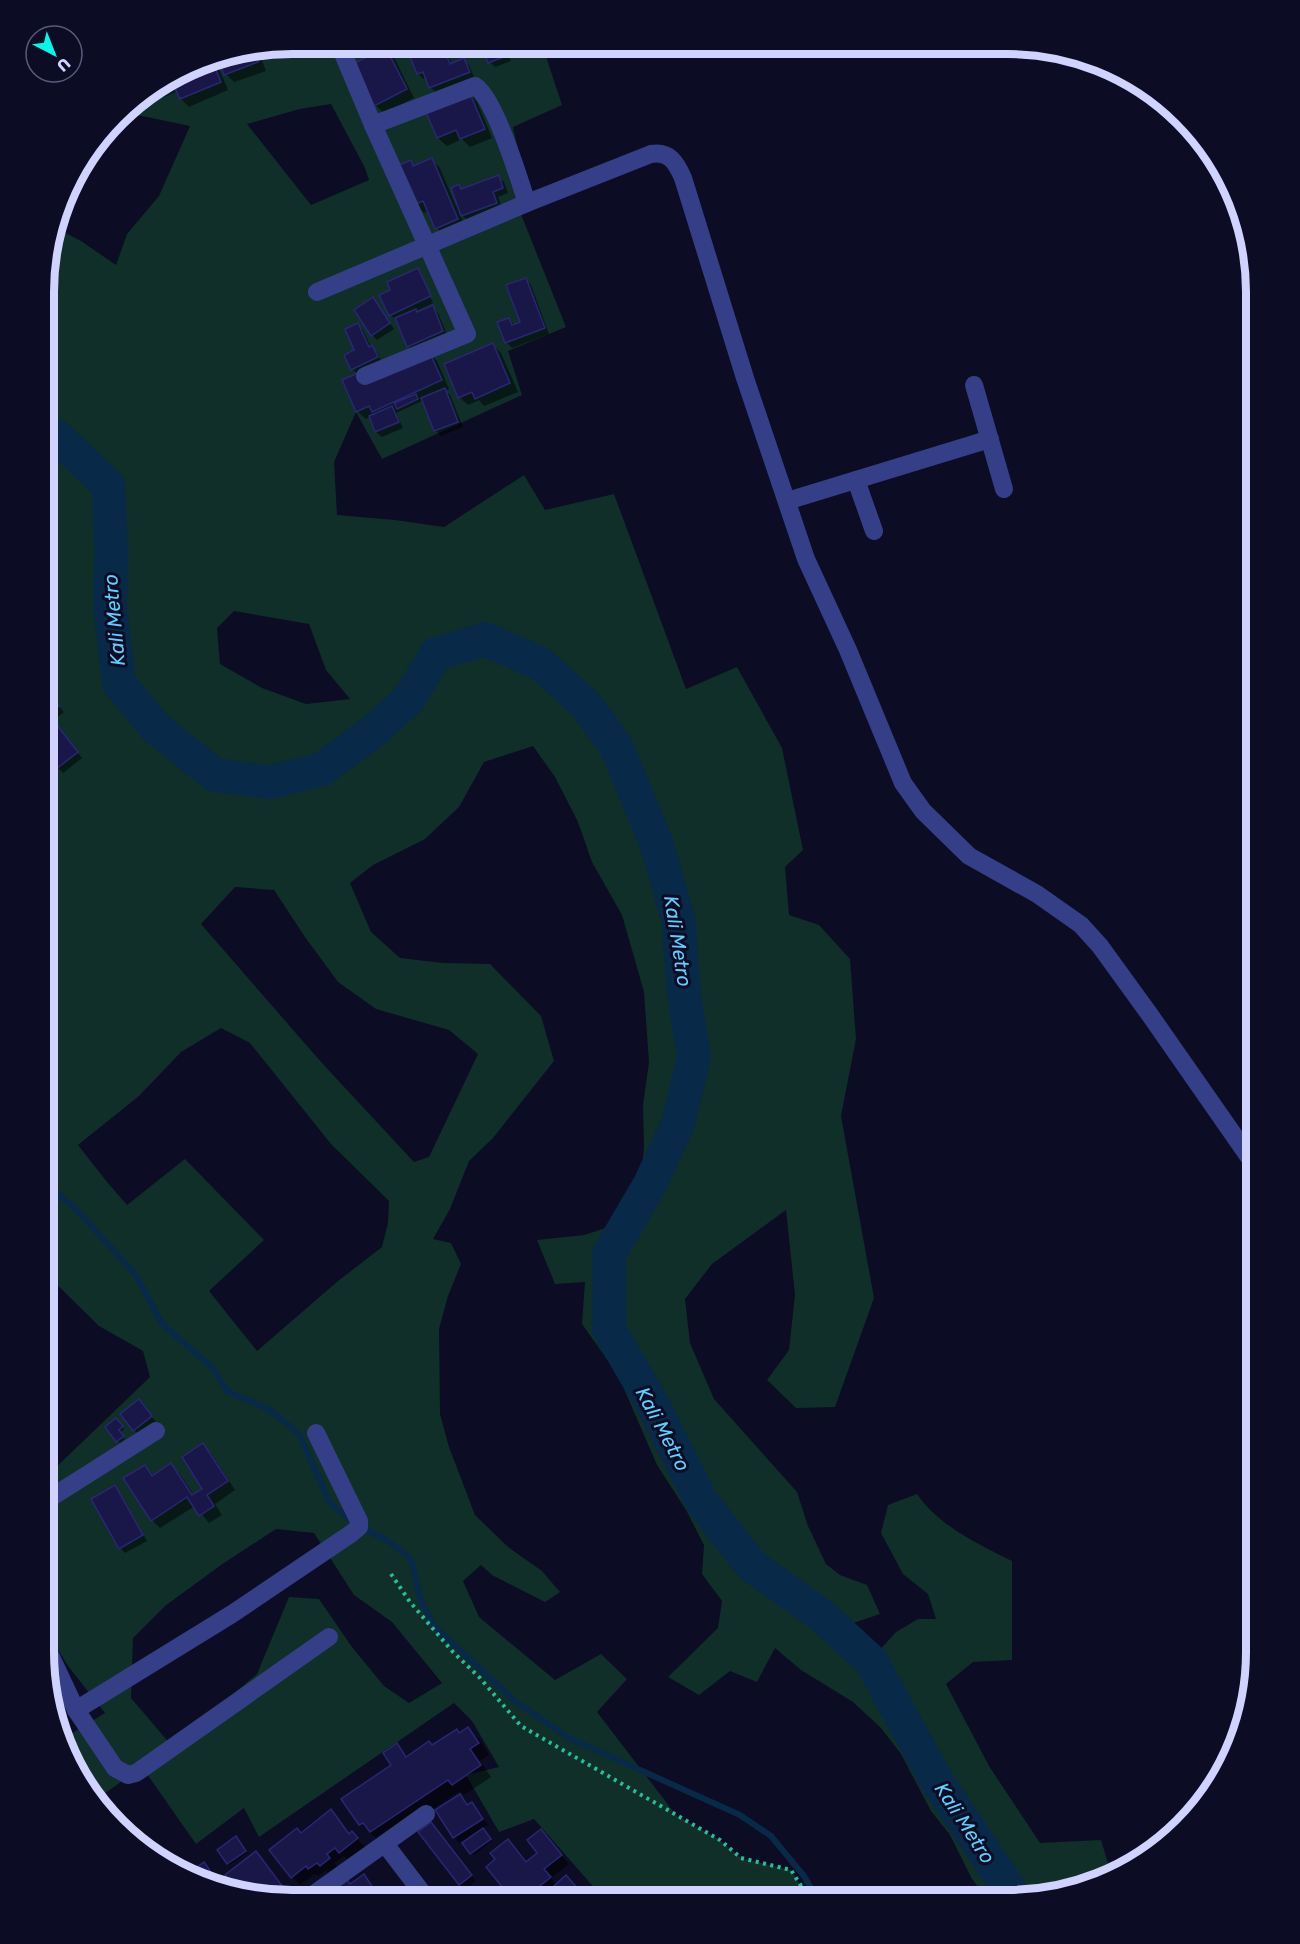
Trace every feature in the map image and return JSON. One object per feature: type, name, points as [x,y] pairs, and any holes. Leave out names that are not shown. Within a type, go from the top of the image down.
[{"type":"street","points":[[343,54],[467,334],[365,376]]},
{"type":"street","points":[[373,125],[475,86],[484,95],[498,123],[527,203]]},
{"type":"street","points":[[317,292],[527,203],[651,154],[664,154],[675,162],[683,178],[806,559],[848,650],[903,783],[923,811],[969,856],[1037,894],[1081,925],[1100,946],[1246,1153]]},
{"type":"street","points":[[974,385],[1004,489]]},
{"type":"street","points":[[787,501],[990,439]]},
{"type":"street","points":[[856,480],[874,531]]},
{"type":"street","points":[[54,1496],[156,1431]]},
{"type":"street","points":[[76,1710],[232,1614],[358,1527],[359,1521],[316,1433]]},
{"type":"street","points":[[55,1665],[76,1710],[115,1768],[128,1775],[136,1773],[328,1637]]},
{"type":"street","points":[[320,1890],[426,1814]]},
{"type":"street","points":[[385,1844],[420,1890]]},
{"type":"path","points":[[391,1574],[410,1602],[521,1726],[720,1840],[741,1858],[791,1870],[804,1890]]},
{"type":"green space","points":[[545,54],[562,105],[513,127],[520,159],[517,204],[566,327],[508,351],[522,395],[382,459],[356,412],[334,462],[337,515],[444,527],[524,475],[545,510],[614,494],[686,689],[737,667],[782,748],[803,850],[785,867],[789,915],[819,925],[850,959],[856,1039],[841,1116],[874,1298],[835,1407],[796,1408],[767,1380],[789,1350],[795,1295],[786,1210],[712,1264],[685,1299],[690,1343],[714,1399],[797,1492],[808,1526],[826,1564],[840,1575],[867,1585],[880,1614],[836,1629],[870,1661],[896,1632],[918,1619],[936,1619],[928,1594],[903,1574],[881,1533],[888,1505],[917,1494],[936,1516],[948,1525],[1012,1561],[1012,1660],[973,1662],[946,1684],[989,1766],[1040,1843],[1101,1840],[1109,1867],[1069,1882],[1039,1888],[980,1890],[972,1879],[950,1835],[931,1811],[901,1754],[881,1728],[853,1702],[801,1670],[775,1648],[757,1682],[730,1671],[699,1695],[668,1677],[718,1628],[722,1601],[702,1574],[704,1545],[686,1510],[657,1465],[618,1375],[582,1324],[585,1282],[555,1284],[537,1240],[584,1235],[615,1225],[639,1198],[644,1147],[643,1105],[649,1062],[644,992],[622,915],[592,862],[578,822],[555,777],[533,746],[484,762],[459,807],[425,839],[373,865],[350,883],[371,932],[400,958],[443,963],[490,964],[541,1016],[554,1061],[493,1138],[469,1161],[450,1209],[433,1239],[451,1243],[461,1264],[448,1296],[439,1329],[440,1414],[449,1447],[475,1515],[508,1547],[542,1571],[560,1592],[545,1602],[492,1575],[481,1565],[463,1581],[479,1617],[555,1680],[601,1654],[627,1679],[597,1712],[676,1815],[720,1840],[741,1858],[791,1870],[804,1890],[596,1890],[534,1819],[499,1832],[466,1775],[499,1767],[472,1721],[454,1703],[259,1837],[244,1808],[196,1844],[142,1767],[102,1795],[86,1771],[69,1735],[105,1713],[68,1666],[54,1643],[54,1469],[150,1377],[143,1351],[99,1326],[54,1282],[54,292],[56,261],[62,231],[116,265],[127,234],[159,196],[190,126],[134,114],[160,94],[201,72],[231,62],[261,56]],"holes":[[[331,104],[369,180],[311,205],[247,124],[300,109]],[[234,611],[309,624],[326,670],[350,699],[306,704],[262,688],[220,664],[217,628]],[[235,887],[274,890],[338,982],[376,1009],[449,1030],[478,1054],[429,1157],[414,1162],[321,1062],[201,924]],[[221,1028],[250,1043],[331,1144],[389,1201],[388,1223],[382,1247],[338,1281],[257,1351],[209,1291],[264,1240],[185,1159],[127,1205],[78,1145],[139,1096],[181,1052]],[[276,1529],[314,1533],[354,1595],[392,1622],[442,1683],[409,1703],[384,1686],[352,1647],[319,1599],[289,1597],[257,1674],[172,1746],[131,1698],[133,1638],[165,1606]]]},
{"type":"building","points":[[389,54],[407,89],[374,106],[353,64],[371,55]]},
{"type":"building","points":[[409,54],[446,54],[450,64],[464,58],[470,72],[429,88],[423,72],[417,74]]},
{"type":"building","points":[[485,54],[505,54],[506,56],[488,63]]},
{"type":"building","points":[[256,57],[258,62],[224,75],[220,66]]},
{"type":"building","points":[[215,67],[221,82],[180,99],[174,86]]},
{"type":"building","points":[[469,91],[485,129],[460,139],[456,130],[437,138],[425,110]]},
{"type":"building","points":[[432,158],[458,219],[435,229],[423,201],[414,205],[397,166],[411,160],[413,166]]},
{"type":"building","points":[[499,175],[503,188],[493,192],[497,203],[461,216],[451,188],[459,184],[461,189]]},
{"type":"building","points":[[418,268],[431,296],[389,316],[379,295],[390,290],[387,282]]},
{"type":"building","points":[[526,278],[545,328],[505,343],[497,322],[509,318],[512,325],[520,322],[506,285]]},
{"type":"building","points":[[373,297],[390,323],[371,336],[354,310]]},
{"type":"building","points":[[433,305],[443,331],[407,347],[395,318]]},
{"type":"building","points":[[358,323],[369,347],[372,345],[378,357],[351,370],[344,355],[354,350],[345,329]]},
{"type":"building","points":[[493,343],[510,383],[475,399],[472,392],[458,398],[444,364]]},
{"type":"building","points":[[429,351],[442,380],[372,412],[369,406],[356,412],[342,380],[360,372]]},
{"type":"building","points":[[445,388],[458,422],[434,431],[421,398]]},
{"type":"building","points":[[416,394],[418,399],[397,409],[394,403]]},
{"type":"building","points":[[392,406],[399,422],[375,432],[369,416]]},
{"type":"building","points":[[54,700],[59,706],[54,710]]},
{"type":"building","points":[[54,722],[78,752],[56,769],[54,754],[57,752],[54,748]]},
{"type":"building","points":[[139,1399],[152,1416],[133,1431],[120,1414]]},
{"type":"building","points":[[116,1418],[123,1426],[119,1430],[124,1436],[116,1442],[105,1427]]},
{"type":"building","points":[[203,1443],[228,1481],[207,1495],[214,1506],[199,1516],[187,1497],[151,1521],[123,1478],[145,1465],[152,1476],[171,1463],[192,1495],[202,1489],[182,1457]]},
{"type":"building","points":[[115,1485],[143,1535],[119,1549],[91,1499]]},
{"type":"building","points":[[468,1727],[479,1743],[470,1749],[481,1765],[452,1785],[448,1780],[370,1832],[363,1823],[359,1825],[341,1799],[391,1765],[383,1753],[397,1743],[406,1757],[429,1741],[432,1745],[457,1729],[459,1733]]},
{"type":"building","points":[[460,1794],[467,1805],[472,1802],[483,1819],[453,1838],[435,1810]]},
{"type":"building","points":[[331,1809],[349,1834],[352,1831],[358,1838],[339,1853],[335,1848],[327,1854],[330,1858],[320,1866],[317,1863],[308,1869],[306,1866],[291,1878],[269,1850],[297,1828],[301,1833]]},
{"type":"building","points":[[431,1822],[472,1875],[459,1885],[418,1832]]},
{"type":"building","points":[[483,1828],[491,1839],[470,1854],[462,1843]]},
{"type":"building","points":[[541,1829],[562,1855],[544,1869],[551,1877],[535,1890],[505,1890],[486,1867],[495,1859],[490,1853],[508,1839],[526,1862],[537,1853],[527,1840]]},
{"type":"building","points":[[236,1836],[246,1851],[227,1864],[217,1850]]},
{"type":"building","points":[[256,1851],[285,1890],[231,1882],[225,1875]]},
{"type":"building","points":[[204,1862],[214,1876],[201,1872],[195,1869]]},
{"type":"building","points":[[364,1874],[374,1890],[336,1890],[332,1884],[344,1875],[350,1884]]},
{"type":"building","points":[[566,1875],[578,1889],[577,1890],[550,1890]]},
{"type":"waterway","name":"Kali Metro","points":[[54,436],[108,485],[111,548],[110,608],[119,683],[156,728],[215,775],[271,782],[322,769],[375,730],[409,699],[436,654],[485,639],[541,664],[586,705],[617,748],[656,842],[678,918],[684,995],[694,1057],[677,1126],[650,1184],[609,1254],[609,1329],[653,1405],[702,1502],[751,1565],[821,1615],[871,1661],[938,1783],[1010,1890]]},
{"type":"waterway","points":[[54,1191],[76,1209],[136,1275],[162,1324],[212,1367],[227,1391],[270,1410],[299,1434],[330,1503],[352,1522]]},
{"type":"waterway","points":[[362,1528],[388,1541],[411,1559],[420,1598],[434,1626],[516,1702],[569,1738],[740,1815],[771,1836],[804,1876],[812,1890]]}]
